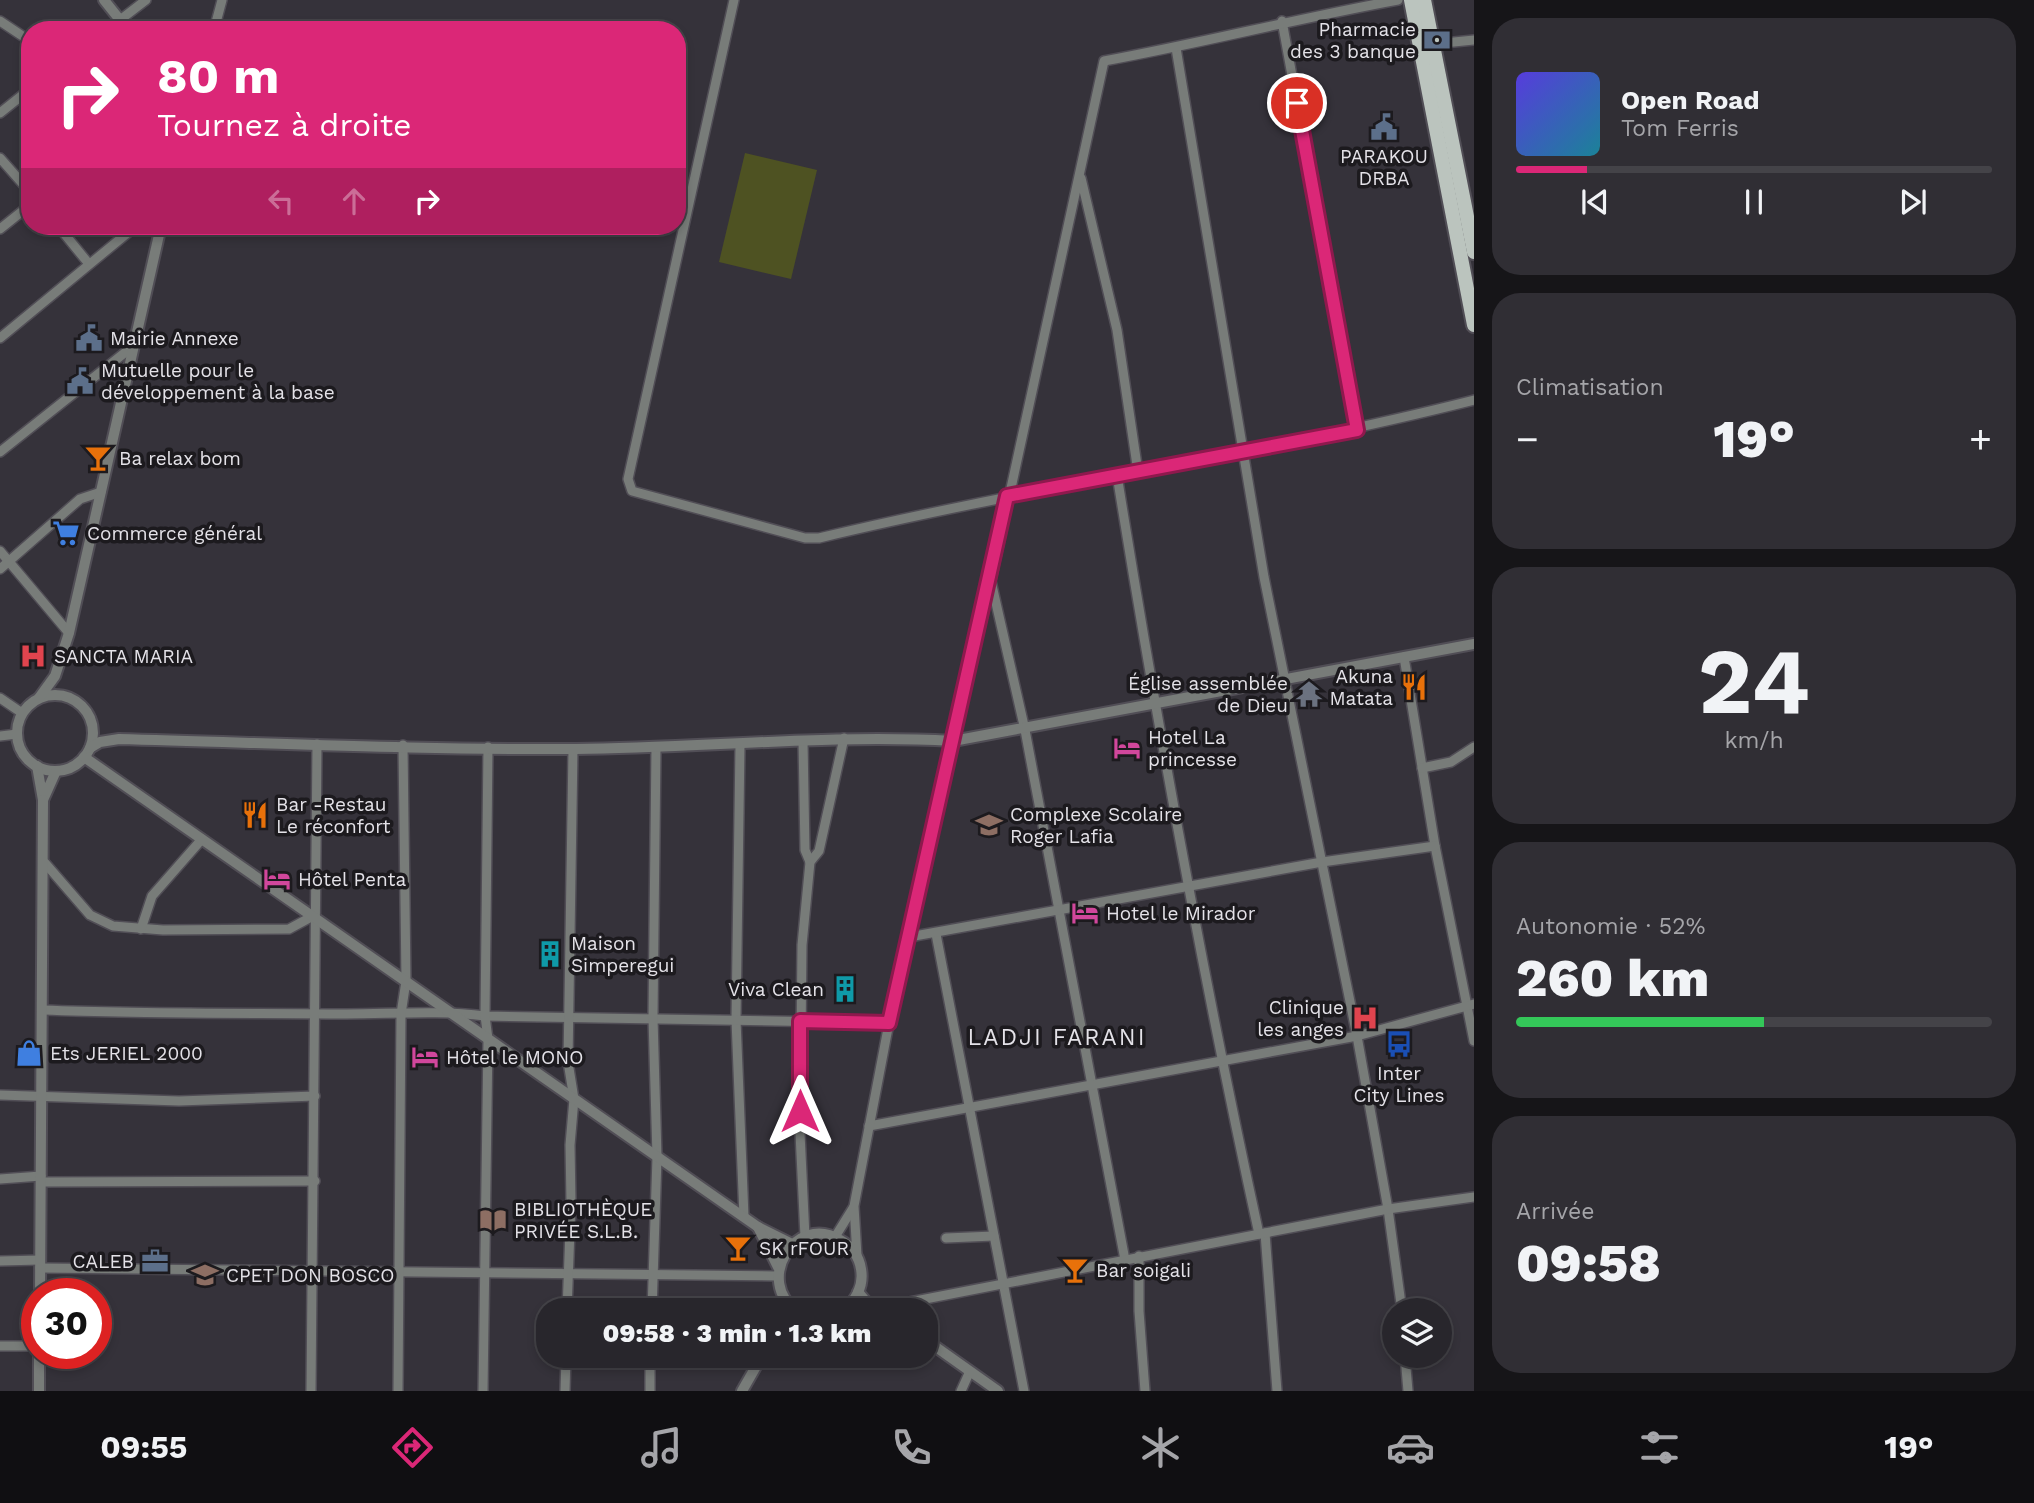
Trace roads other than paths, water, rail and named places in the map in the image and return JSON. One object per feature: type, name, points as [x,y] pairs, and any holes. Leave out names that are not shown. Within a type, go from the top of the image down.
[{"type":"main road","points":[[1411,0],[1474,325]]},
{"type":"main road","points":[[1424,0],[1474,252]]},
{"type":"street","points":[[104,0],[120,20],[145,0]]},
{"type":"street","points":[[216,21],[222,0]]},
{"type":"street","points":[[686,217],[734,0]]},
{"type":"street","points":[[853,1298],[862,1280],[853,1206],[889,1023],[991,579],[1104,61],[1176,48],[1282,21],[1398,0]]},
{"type":"street","points":[[0,21],[21,35]]},
{"type":"street","points":[[1282,21],[1357,430]]},
{"type":"street","points":[[1434,44],[1474,40]]},
{"type":"street","points":[[1176,48],[1242,450],[1357,1036],[1388,1209],[1400,1298]]},
{"type":"street","points":[[0,113],[21,96]]},
{"type":"street","points":[[0,158],[21,182]]},
{"type":"street","points":[[1080,173],[1117,330],[1138,472]]},
{"type":"street","points":[[0,229],[21,212]]},
{"type":"street","points":[[65,235],[89,264]]},
{"type":"street","points":[[0,338],[125,235]]},
{"type":"street","points":[[159,235],[69,633],[55,676],[39,698],[22,713],[17,734],[23,753],[37,766],[56,771],[66,769],[100,742],[119,739],[573,749],[740,745],[844,738],[953,741],[1025,730],[1474,644]]},
{"type":"street","points":[[682,235],[628,479],[632,491],[805,538],[819,538],[1007,496],[1357,430],[1474,400]]},
{"type":"street","points":[[0,453],[132,348]]},
{"type":"street","points":[[1117,475],[1155,705],[1221,1060],[1262,1234],[1277,1391]]},
{"type":"street","points":[[0,569],[80,499],[101,492]]},
{"type":"street","points":[[0,551],[69,633]]},
{"type":"street","points":[[991,579],[1025,730],[1125,1260]]},
{"type":"street","points":[[1404,657],[1435,846],[1471,1004],[1474,1041]]},
{"type":"street","points":[[55,676],[65,696],[83,707],[93,725],[119,739]]},
{"type":"street","points":[[39,698],[65,696]]},
{"type":"street","points":[[0,698],[22,713]]},
{"type":"street","points":[[87,753],[93,725]]},
{"type":"street","points":[[0,736],[17,734]]},
{"type":"street","points":[[810,862],[819,851],[844,738]]},
{"type":"street","points":[[803,741],[804,850],[810,862],[802,945],[800,1021],[801,1205],[805,1237]]},
{"type":"street","points":[[311,1391],[317,744]]},
{"type":"street","points":[[398,1391],[401,1014],[406,981],[403,745]]},
{"type":"street","points":[[740,745],[736,1020],[744,1217]]},
{"type":"street","points":[[483,1391],[488,1038],[485,1016],[488,747]]},
{"type":"street","points":[[652,1298],[657,1157],[653,1018],[656,747]]},
{"type":"street","points":[[1422,768],[1451,762],[1474,747]]},
{"type":"street","points":[[567,1298],[570,1145],[574,1099],[568,1062],[573,749]]},
{"type":"street","points":[[87,753],[202,839],[657,1157],[758,1227],[792,1244]]},
{"type":"street","points":[[37,766],[43,800],[44,863],[40,1278]]},
{"type":"street","points":[[43,800],[56,771]]},
{"type":"street","points":[[141,929],[152,896],[202,839]]},
{"type":"street","points":[[909,937],[1322,862],[1435,846]]},
{"type":"street","points":[[44,863],[71,895],[99,921],[141,929],[289,929],[314,917]]},
{"type":"street","points":[[936,934],[1024,1391]]},
{"type":"street","points":[[869,1126],[969,1110],[1357,1036],[1471,1004]]},
{"type":"street","points":[[43,1010],[189,1014],[401,1014],[449,1011],[485,1016],[889,1023]]},
{"type":"street","points":[[0,1095],[179,1101],[315,1096]]},
{"type":"street","points":[[0,1179],[315,1181]]},
{"type":"street","points":[[932,1298],[1388,1209],[1474,1197]]},
{"type":"street","points":[[835,1237],[853,1206]]},
{"type":"street","points":[[758,1227],[778,1271],[783,1298]]},
{"type":"street","points":[[778,1271],[792,1244],[805,1237],[820,1234],[835,1237],[848,1244],[857,1256]]},
{"type":"street","points":[[946,1238],[994,1236]]},
{"type":"street","points":[[1139,1256],[1139,1311],[1145,1391]]},
{"type":"street","points":[[0,1261],[568,1276],[778,1271]]},
{"type":"street","points":[[858,1292],[865,1298]]},
{"type":"street","points":[[0,1346],[21,1346]]},
{"type":"street","points":[[938,1348],[998,1391]]},
{"type":"street","points":[[565,1391],[566,1368]]},
{"type":"street","points":[[650,1368],[650,1391]]},
{"type":"street","points":[[742,1391],[755,1368]]},
{"type":"street","points":[[1406,1368],[1408,1391]]},
{"type":"street","points":[[39,1369],[39,1391]]},
{"type":"street","points":[[961,1391],[970,1371]]},
{"type":"place","name":"Pharmacie des 3 banque","points":[[1437,40]]},
{"type":"place","name":"PARAKOU DRBA","points":[[1384,127]]},
{"type":"place","name":"Mairie Annexe","points":[[89,338]]},
{"type":"place","name":"Mutuelle pour le développement à la base","points":[[80,381]]},
{"type":"place","name":"Ba relax bom","points":[[98,458]]},
{"type":"place","name":"Commerce général","points":[[66,533]]},
{"type":"place","name":"SANCTA MARIA","points":[[33,656]]},
{"type":"place","name":"Akuna Matata","points":[[1414,687]]},
{"type":"place","name":"Église assemblée de Dieu","points":[[1309,694]]},
{"type":"place","name":"Hotel La princesse","points":[[1127,748]]},
{"type":"place","name":"Bar -Restau Le réconfort","points":[[255,815]]},
{"type":"place","name":"Complexe Scolaire Roger Lafia","points":[[989,825]]},
{"type":"place","name":"Hôtel Penta","points":[[277,879]]},
{"type":"place","name":"Hotel le Mirador","points":[[1085,913]]},
{"type":"place","name":"Maison Simperegui","points":[[550,954]]},
{"type":"place","name":"Viva Clean","points":[[845,989]]},
{"type":"place","name":"Clinique les anges","points":[[1365,1018]]},
{"type":"place","name":"Inter City Lines","points":[[1399,1044]]},
{"type":"place","name":"Ets JERIEL 2000","points":[[29,1053]]},
{"type":"place","name":"Hôtel le MONO","points":[[425,1057]]},
{"type":"place","name":"BIBLIOTHÈQUE PRIVÉE S.L.B.","points":[[493,1220]]},
{"type":"place","name":"SK rFOUR","points":[[738,1248]]},
{"type":"place","name":"CALEB","points":[[155,1261]]},
{"type":"place","name":"Bar soigali","points":[[1075,1270]]},
{"type":"place","name":"CPET DON BOSCO","points":[[205,1275]]},
{"type":"district","name":"LADJI FARANI","points":[[1057,1037]]}]
